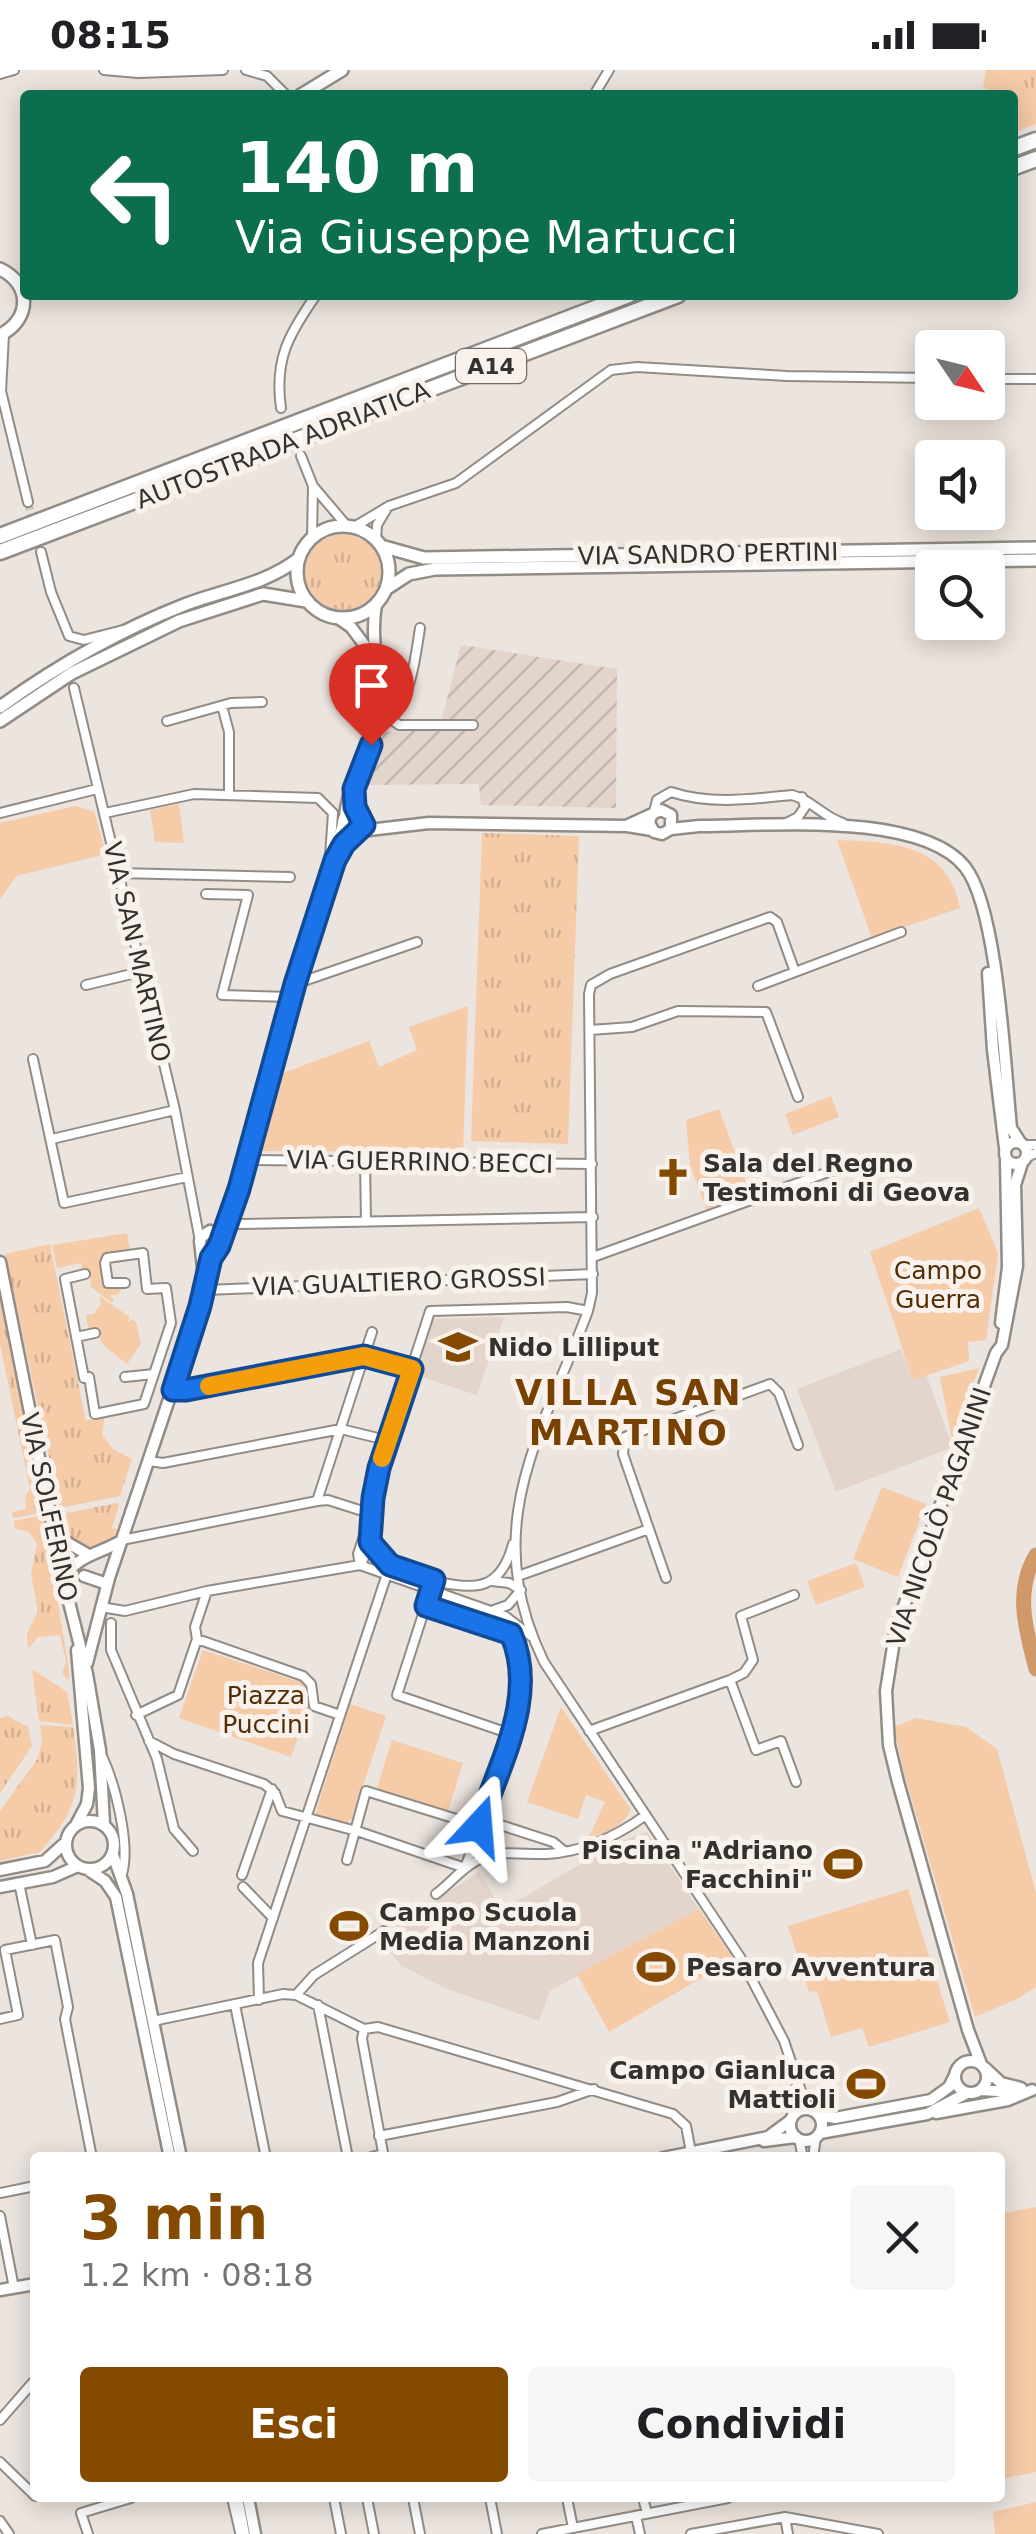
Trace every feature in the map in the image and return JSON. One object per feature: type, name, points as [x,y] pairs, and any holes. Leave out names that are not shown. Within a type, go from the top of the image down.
[{"type":"highway","name":"AUTOSTRADA ADRIATICA","points":[[0,536],[615,300]]},
{"type":"highway","name":"AUTOSTRADA ADRIATICA","points":[[0,552],[665,300]]},
{"type":"main road","points":[[309,90],[342,70]]},
{"type":"main road","points":[[2,335],[21,318],[23,300]]},
{"type":"main road","points":[[0,707],[68,662],[127,630],[186,604],[277,575],[298,559],[312,537],[323,530],[351,526]]},
{"type":"main road","name":"VIA SANDRO PERTINI","points":[[351,526],[408,556],[439,558],[1036,548]]},
{"type":"main road","points":[[298,559],[296,574],[306,601],[315,609],[338,618],[365,613],[386,589],[389,574],[379,543]]},
{"type":"main road","name":"VIA SANDRO PERTINI","points":[[386,589],[409,574],[436,569],[1036,560]]},
{"type":"main road","points":[[0,721],[72,673],[179,622],[263,594],[306,601]]},
{"type":"street","points":[[0,74],[14,70]]},
{"type":"street","points":[[104,70],[224,70]]},
{"type":"street","points":[[246,70],[267,76],[281,90]]},
{"type":"street","points":[[282,408],[279,364],[287,342],[313,300]]},
{"type":"street","points":[[2,335],[1,395],[28,502]]},
{"type":"street","points":[[301,456],[313,486],[351,526],[390,506],[456,483],[596,378],[622,368],[915,378]]},
{"type":"street","points":[[1005,379],[1036,380]]},
{"type":"street","points":[[312,537],[313,486]]},
{"type":"street","points":[[379,543],[377,524],[390,506]]},
{"type":"street","points":[[41,552],[63,628],[76,640],[127,630]]},
{"type":"street","points":[[88,1674],[88,1650],[107,1584],[247,1160],[295,984],[378,719],[379,688],[372,630],[376,604]]},
{"type":"street","points":[[338,618],[351,627],[375,660]]},
{"type":"street","points":[[391,719],[408,688],[420,628]]},
{"type":"street","name":"VIA SAN MARTINO","points":[[74,688],[175,1110],[195,1217],[204,1238]]},
{"type":"street","points":[[168,721],[222,706],[262,702]]},
{"type":"street","points":[[222,706],[229,732],[229,794]]},
{"type":"street","points":[[378,719],[391,719],[399,725],[473,725]]},
{"type":"street","points":[[335,860],[364,822],[354,789]]},
{"type":"street","points":[[0,813],[97,790]]},
{"type":"street","points":[[652,830],[658,800],[671,792],[691,798],[726,800],[792,795],[802,797],[828,818],[852,826]]},
{"type":"street","points":[[105,814],[172,798],[229,794],[318,798],[333,813],[328,881]]},
{"type":"street","points":[[671,829],[668,804],[679,794]]},
{"type":"street","points":[[780,826],[798,817],[805,806],[802,797]]},
{"type":"street","points":[[344,821],[359,814]]},
{"type":"street","name":"VIA NICOLÒ PAGANINI","points":[[359,814],[404,824]]},
{"type":"street","name":"VIA NICOLÒ PAGANINI","points":[[627,826],[653,814],[669,814],[700,826]]},
{"type":"street","points":[[344,821],[349,832],[358,832]]},
{"type":"street","name":"VIA NICOLÒ PAGANINI","points":[[358,832],[404,824],[627,826],[662,834],[671,829],[700,826],[852,826],[900,833],[932,843],[964,865],[975,884],[992,952],[1011,1128],[1027,1151],[1016,1185],[1015,1286],[1002,1345],[996,1353]]},
{"type":"street","points":[[117,873],[290,877]]},
{"type":"street","points":[[206,894],[248,895],[222,995],[292,998]]},
{"type":"street","points":[[492,1581],[509,1558],[525,1469],[588,1310],[593,1274],[588,994],[591,985],[770,917],[777,922],[795,972]]},
{"type":"street","name":"VIA NICOLÒ PAGANINI","points":[[983,2066],[968,2030],[898,1782],[890,1745],[886,1691],[896,1628],[909,1588],[996,1353],[1008,1268],[1005,1153],[993,1050],[987,927]]},
{"type":"street","points":[[758,986],[901,932]]},
{"type":"street","points":[[295,984],[417,942]]},
{"type":"street","points":[[86,985],[140,972]]},
{"type":"street","points":[[590,1030],[623,1029],[678,1012],[766,1012],[798,1097]]},
{"type":"street","points":[[33,1058],[64,1203],[187,1177]]},
{"type":"street","points":[[52,1139],[175,1110]]},
{"type":"street","points":[[1011,1142],[1027,1151],[1013,1164],[1005,1153],[1011,1142]]},
{"type":"street","name":"VIA GUERRINO BECCI","points":[[247,1160],[592,1164]]},
{"type":"street","points":[[365,1161],[366,1222]]},
{"type":"street","points":[[593,1257],[845,1166]]},
{"type":"street","points":[[227,1221],[239,1224],[593,1217]]},
{"type":"street","points":[[204,1238],[227,1221]]},
{"type":"street","points":[[204,1238],[217,1235],[217,1246]]},
{"type":"street","points":[[204,1238],[206,1251],[217,1246]]},
{"type":"street","points":[[204,1238],[205,1290]]},
{"type":"street","points":[[85,1274],[66,1279],[84,1378],[89,1377],[95,1414],[144,1404],[154,1374],[162,1365],[171,1322],[166,1288],[147,1289],[143,1252],[107,1258],[108,1283],[125,1283]]},
{"type":"street","name":"VIA SOLFERINO","points":[[0,1262],[63,1578],[88,1674],[100,1750],[104,1824],[115,1841],[112,1855],[127,1894],[180,2152]]},
{"type":"street","name":"VIA GUALTIERO GROSSI","points":[[205,1290],[593,1274]]},
{"type":"street","points":[[360,1565],[370,1542],[379,1468],[430,1312],[566,1307],[588,1310]]},
{"type":"street","points":[[76,1337],[96,1332]]},
{"type":"street","points":[[317,1501],[372,1332]]},
{"type":"street","points":[[173,1390],[364,1356],[412,1369]]},
{"type":"street","points":[[162,1365],[179,1372]]},
{"type":"street","points":[[124,1377],[154,1374]]},
{"type":"street","points":[[666,1578],[622,1450],[625,1437],[770,1384],[779,1393],[798,1445]]},
{"type":"street","points":[[148,1461],[162,1463],[340,1429],[382,1439]]},
{"type":"street","points":[[63,1578],[87,1554],[122,1540],[317,1501],[328,1500],[372,1514]]},
{"type":"street","points":[[360,1565],[358,1554],[372,1514]]},
{"type":"street","points":[[518,1576],[649,1530]]},
{"type":"street","points":[[54,1535],[87,1554]]},
{"type":"street","points":[[514,1540],[520,1590],[532,1637],[547,1668],[740,1957],[784,2041],[804,2100],[822,2124],[814,2152]]},
{"type":"street","points":[[370,1542],[388,1570],[430,1590],[505,1616],[532,1637]]},
{"type":"street","points":[[101,1607],[124,1611],[207,1591],[360,1565],[473,1587],[492,1581],[520,1590]]},
{"type":"street","points":[[258,2000],[258,1963],[388,1570]]},
{"type":"street","points":[[84,1576],[107,1584]]},
{"type":"street","points":[[434,1580],[397,1695],[511,1734]]},
{"type":"street","points":[[490,1611],[508,1606],[520,1590]]},
{"type":"street","points":[[136,1714],[178,1694],[197,1639],[196,1628],[207,1591]]},
{"type":"street","points":[[589,1731],[744,1673],[753,1660],[741,1616],[794,1596]]},
{"type":"street","points":[[426,1606],[511,1634]]},
{"type":"street","points":[[465,1868],[511,1734],[522,1680],[511,1634],[490,1611]]},
{"type":"street","points":[[111,1622],[112,1650],[154,1754],[174,1828],[193,1850]]},
{"type":"street","name":"VIA SOLFERINO","points":[[66,1842],[86,1804],[89,1788],[76,1634]]},
{"type":"street","points":[[197,1639],[303,1676],[311,1684],[314,1706],[340,1715]]},
{"type":"street","points":[[730,1680],[756,1750],[781,1741],[796,1782]]},
{"type":"street","points":[[149,1742],[272,1789],[282,1811],[465,1868]]},
{"type":"street","name":"VIA SOLFERINO","points":[[100,1750],[111,1776],[125,1853],[121,1877]]},
{"type":"street","points":[[154,1754],[174,1754]]},
{"type":"street","points":[[242,1875],[272,1789]]},
{"type":"street","points":[[347,1860],[366,1791],[553,1842],[564,1851]]},
{"type":"street","points":[[436,1894],[479,1859],[502,1853],[564,1851],[608,1839],[646,1815]]},
{"type":"street","points":[[76,1825],[90,1820],[104,1824]]},
{"type":"street","points":[[475,1838],[479,1859]]},
{"type":"street","points":[[66,1842],[68,1855],[105,1881],[116,1898],[169,2152]]},
{"type":"street","points":[[0,1870],[44,1861],[66,1842]]},
{"type":"street","points":[[0,1887],[102,1866],[112,1855]]},
{"type":"street","points":[[19,1884],[32,1945]]},
{"type":"street","points":[[244,1888],[273,1918]]},
{"type":"street","points":[[296,1994],[314,1976],[384,1932]]},
{"type":"street","points":[[0,2019],[18,2016],[5,1950],[55,1940],[68,2006],[64,2019],[91,2152]]},
{"type":"street","points":[[152,2021],[296,1994],[364,2029],[378,2028],[594,2089],[681,2119],[691,2152],[768,2137],[802,2109],[835,2118],[931,2100],[949,2087],[962,2063],[972,2060],[1001,2083],[1034,2090]]},
{"type":"street","points":[[235,2005],[265,2152]]},
{"type":"street","points":[[318,2005],[347,2152]]},
{"type":"street","points":[[364,2029],[362,2039],[383,2152]]},
{"type":"street","name":"VIA NICOLÒ PAGANINI","points":[[962,2063],[968,2050],[968,2030]]},
{"type":"street","points":[[980,2090],[987,2082],[983,2066]]},
{"type":"street","points":[[955,2075],[958,2086],[967,2093]]},
{"type":"street","points":[[796,2078],[792,2118],[802,2152]]},
{"type":"street","points":[[380,2136],[557,2102],[594,2089]]},
{"type":"street","points":[[927,2114],[980,2090],[997,2094],[1034,2090]]},
{"type":"street","points":[[728,2145],[818,2135],[1008,2100],[1034,2090]]},
{"type":"street","points":[[0,2193],[30,2187]]},
{"type":"street","points":[[0,2216],[14,2288]]},
{"type":"street","points":[[0,2290],[30,2285]]},
{"type":"street","points":[[0,2420],[30,2386]]},
{"type":"street","points":[[0,2462],[30,2491]]},
{"type":"street","points":[[86,2532],[81,2512],[117,2502]]},
{"type":"street","points":[[236,2502],[243,2534]]},
{"type":"street","points":[[249,2502],[255,2534]]},
{"type":"street","points":[[335,2502],[341,2534]]},
{"type":"street","points":[[367,2502],[374,2534]]},
{"type":"street","points":[[414,2502],[420,2534]]},
{"type":"street","points":[[491,2502],[497,2534]]},
{"type":"street","points":[[567,2502],[572,2528]]},
{"type":"street","points":[[640,2534],[642,2502]]},
{"type":"street","points":[[542,2534],[702,2502]]},
{"type":"street","points":[[786,2517],[788,2534]]},
{"type":"street","points":[[691,2534],[786,2517],[878,2534]]},
{"type":"street","points":[[0,2521],[9,2534]]},
{"type":"shaded area","points":[[461,645],[617,669],[616,808],[481,805],[479,784],[363,785],[384,732],[439,730]]},
{"type":"shaded area","name":"Nido Lilliput","points":[[504,1317],[477,1395],[413,1374],[431,1319]]},
{"type":"shaded area","points":[[901,1349],[913,1379],[926,1375],[953,1447],[836,1492],[797,1389]]},
{"type":"shaded area","points":[[647,1832],[699,1909],[550,1991],[539,2021],[445,1988],[402,1966],[378,1938],[479,1872],[502,1910],[594,1856],[594,1851]]},
{"type":"green space","points":[[986,70],[1036,70],[1036,124],[1018,131],[1018,90],[983,87]]},
{"type":"green space","points":[[343,534],[370,545],[381,572],[370,599],[343,610],[316,599],[305,572],[316,545]]},
{"type":"green space","points":[[179,804],[184,843],[155,842],[150,810]]},
{"type":"green space","points":[[75,806],[94,811],[106,854],[16,876],[0,900],[0,823]]},
{"type":"green space","points":[[482,833],[579,836],[568,1144],[471,1141]]},
{"type":"green space","points":[[837,840],[896,845],[930,858],[953,886],[960,908],[872,938]]},
{"type":"green space","points":[[468,1006],[463,1152],[262,1151],[283,1073],[369,1041],[379,1067],[417,1050],[409,1027]]},
{"type":"green space","points":[[831,1096],[839,1117],[793,1135],[785,1114]]},
{"type":"green space","points":[[719,1109],[750,1193],[707,1210],[690,1165],[686,1120]]},
{"type":"green space","name":"Campo Guerra","points":[[979,1208],[998,1253],[986,1340],[968,1342],[969,1361],[913,1380],[870,1252]]},
{"type":"green space","points":[[127,1233],[130,1251],[107,1255],[107,1285],[124,1285],[117,1295],[110,1295],[112,1303],[91,1287],[81,1263],[57,1268],[52,1245]]},
{"type":"green space","points":[[50,1244],[86,1421],[105,1415],[102,1435],[113,1449],[132,1459],[120,1496],[60,1508],[5,1254]]},
{"type":"green space","points":[[0,1294],[42,1513],[13,1518],[12,1512],[26,1509],[25,1497],[30,1489],[0,1344]]},
{"type":"green space","points":[[99,1296],[130,1317],[127,1323],[132,1319],[136,1322],[141,1344],[127,1364],[103,1345],[96,1329],[88,1328],[86,1315],[94,1314],[101,1304]]},
{"type":"green space","points":[[979,1368],[952,1440],[940,1377]]},
{"type":"green space","points":[[882,1487],[926,1504],[898,1577],[853,1559]]},
{"type":"green space","points":[[117,1503],[112,1528],[119,1530],[113,1541],[87,1553],[64,1536],[61,1514]]},
{"type":"green space","points":[[43,1515],[70,1676],[68,1680],[62,1674],[66,1661],[60,1635],[38,1637],[28,1649],[27,1634],[38,1611],[31,1574],[37,1544],[29,1532],[14,1528],[14,1521]]},
{"type":"green space","points":[[856,1563],[865,1587],[816,1605],[807,1581]]},
{"type":"green space","name":"Piazza Puccini","points":[[203,1650],[306,1684],[309,1706],[291,1757],[179,1718]]},
{"type":"green space","points":[[32,1669],[67,1692],[73,1725],[39,1721]]},
{"type":"green space","points":[[350,1704],[386,1716],[352,1819],[346,1823],[315,1815]]},
{"type":"green space","points":[[561,1707],[631,1810],[613,1828],[589,1837],[605,1802],[586,1795],[578,1819],[527,1802]]},
{"type":"green space","points":[[8,1716],[28,1727],[32,1746],[0,1793],[0,1718]]},
{"type":"green space","points":[[916,1718],[966,1727],[997,1749],[1036,1893],[1036,1987],[975,2017],[894,1727]]},
{"type":"green space","points":[[40,1725],[73,1727],[75,1795],[63,1822],[40,1852],[0,1861],[0,1811],[38,1758],[42,1742]]},
{"type":"green space","points":[[392,1740],[463,1763],[448,1811],[377,1788]]},
{"type":"green space","points":[[908,1889],[950,2022],[869,2047],[862,2028],[831,2037],[817,1991],[809,1992],[788,1926]]},
{"type":"green space","name":"Pesaro Avventura","points":[[699,1909],[734,1959],[609,2032],[577,1974]]},
{"type":"green space","points":[[1036,2207],[1036,2472],[1005,2478],[1005,2213]]},
{"type":"green space","points":[[1036,2502],[1036,2534],[995,2534],[993,2512]]},
{"type":"waterway","points":[[1036,1555],[1024,1597],[1036,1669]]},
{"type":"tunnel","points":[[28,502],[41,552]]},
{"type":"slow traffic","points":[[209,1386],[364,1356],[412,1369],[382,1458]]},
{"type":"place","name":"Sala del Regno Testimoni di Geova","points":[[673,1177]]},
{"type":"place","name":"Nido Lilliput","points":[[458,1347]]},
{"type":"place","name":"Piscina \"Adriano Facchini\"","points":[[843,1864]]},
{"type":"place","name":"Campo Scuola Media Manzoni","points":[[349,1926]]},
{"type":"place","name":"Pesaro Avventura","points":[[656,1967]]},
{"type":"place","name":"Campo Gianluca Mattioli","points":[[866,2084]]},
{"type":"district","name":"VILLA SAN MARTINO","points":[[629,1413]]},
{"type":"route","points":[[371,745],[354,789],[355,807],[364,825],[344,844],[335,860],[295,984],[239,1189],[211,1258],[205,1290],[173,1390],[364,1356],[412,1369],[379,1468],[370,1542],[390,1565],[434,1580],[426,1606],[511,1634],[518,1651],[522,1680],[518,1709],[479,1826]]}]
